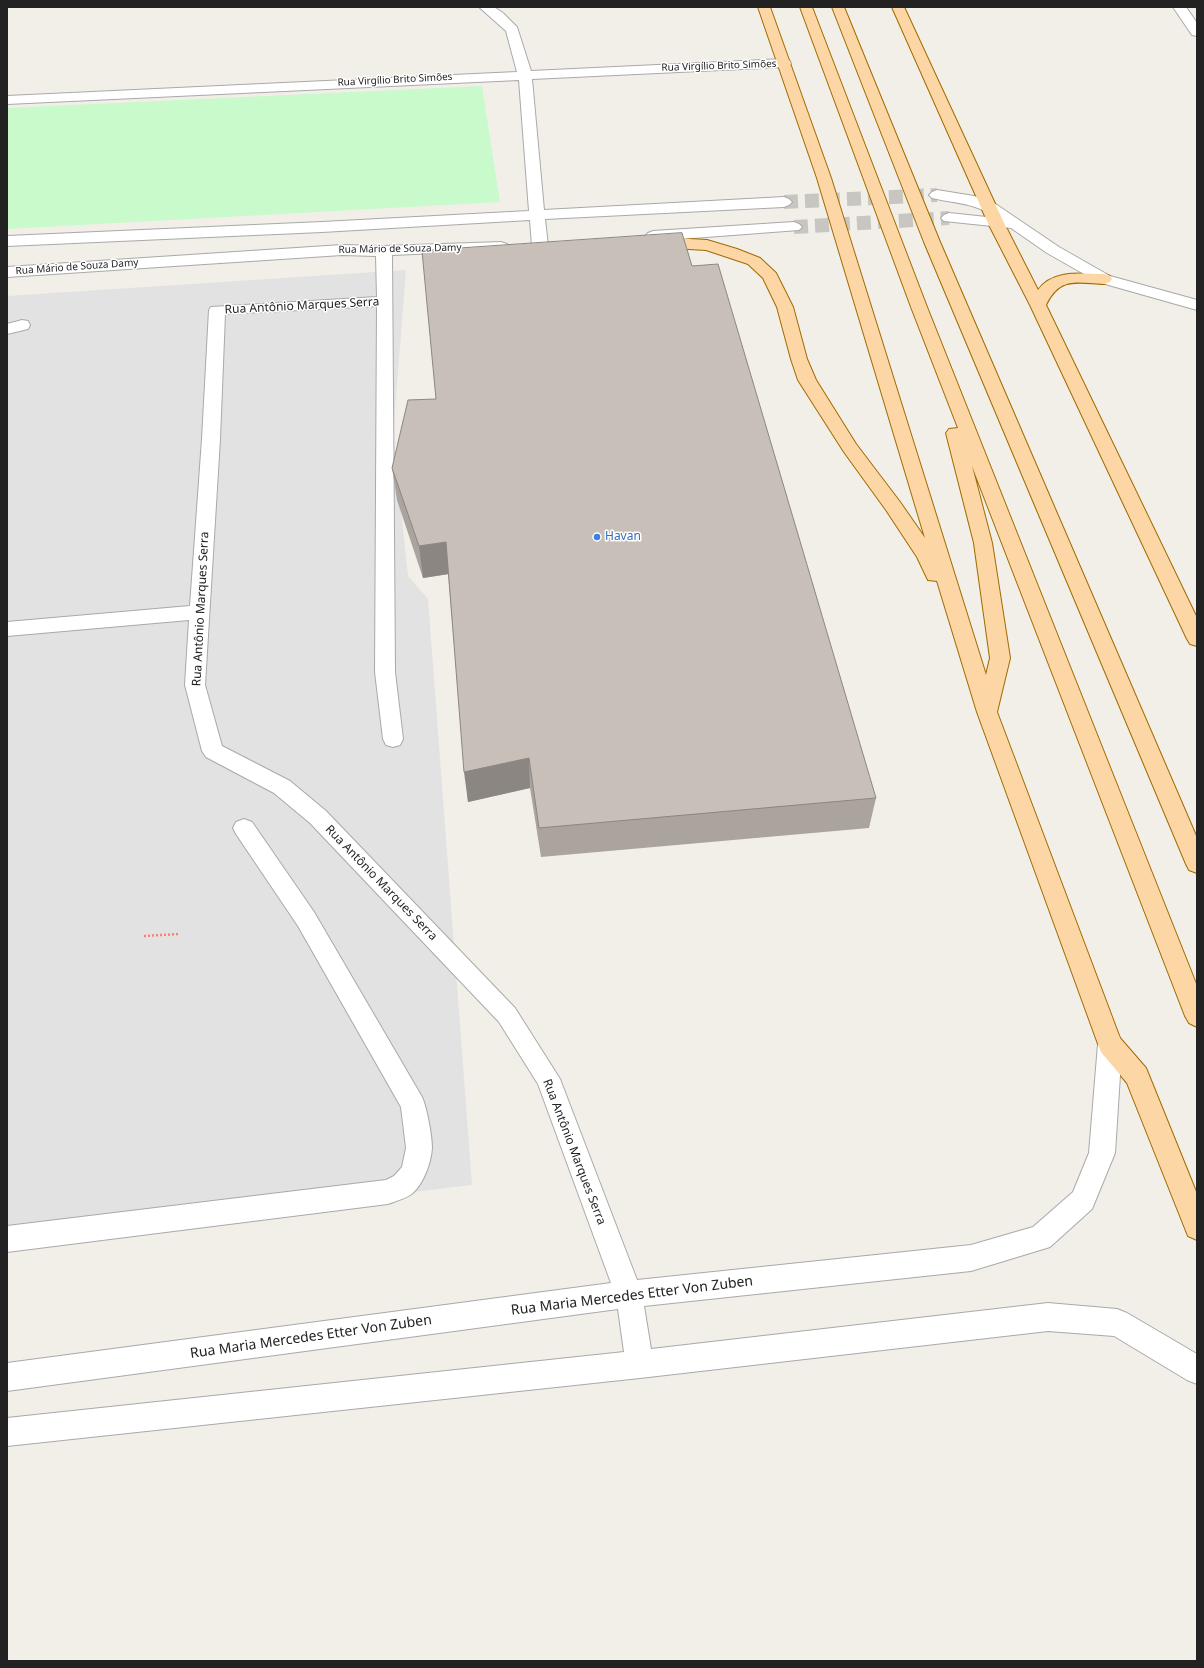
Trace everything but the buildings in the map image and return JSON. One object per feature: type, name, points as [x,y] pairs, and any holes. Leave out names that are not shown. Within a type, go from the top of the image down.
[{"type":"main road","points":[[764,7],[824,178],[987,712]]},
{"type":"main road","points":[[806,7],[919,306],[1197,1016]]},
{"type":"main road","points":[[838,7],[932,242],[1197,864]]},
{"type":"main road","points":[[898,7],[996,223],[1038,304],[1197,639]]},
{"type":"main road","points":[[638,240],[707,245],[754,261],[770,276],[785,306],[798,359],[807,380],[850,448],[893,506],[926,555],[952,610],[987,712],[1110,1044],[1136,1076],[1197,1227]]},
{"type":"main road","points":[[1038,304],[1049,287],[1061,281],[1078,278],[1104,279]]},
{"type":"main road","points":[[919,306],[964,466],[983,543],[1000,658],[987,712]]},
{"type":"street","points":[[485,7],[512,30],[525,74],[536,216]]},
{"type":"street","points":[[1179,7],[1197,32]]},
{"type":"street","name":"Rua Virgílio Brito Simões","points":[[7,100],[525,74],[784,63]]},
{"type":"street","points":[[938,195],[974,201],[989,206],[1076,264],[1104,279],[1197,305]]},
{"type":"street","name":"Rua Mário de Souza Damy","points":[[7,241],[322,227],[784,202]]},
{"type":"street","name":"Rua Mário de Souza Damy","points":[[7,272],[342,250],[384,251],[547,245],[536,216]]},
{"type":"street","points":[[949,218],[1015,224]]},
{"type":"street","points":[[322,227],[384,251]]},
{"type":"street","points":[[638,240],[794,227]]},
{"type":"street","name":"Rua Antônio Marques Serra","points":[[384,251],[385,301],[217,310],[211,439],[195,685],[212,751],[282,787],[318,817],[395,900],[453,957],[515,1028],[548,1079],[629,1294],[640,1364]]},
{"type":"street","points":[[385,301],[385,672],[393,738]]},
{"type":"street","points":[[7,629],[199,612]]},
{"type":"street","points":[[7,1239],[388,1192],[403,1185],[414,1173],[419,1148],[413,1106],[356,1002],[306,919],[244,828]]},
{"type":"street","name":"Rua Maria Mercedes Etter Von Zuben","points":[[7,1377],[629,1294],[971,1258],[1041,1238],[1083,1200],[1102,1153],[1110,1044]]},
{"type":"street","points":[[7,1432],[640,1364],[1048,1317],[1117,1323],[1197,1370]]},
{"type":"path","points":[[144,936],[179,934]]},
{"type":"green space","points":[[482,86],[500,202],[7,229],[7,108]]},
{"type":"shaded area","points":[[406,270],[393,435],[408,576],[428,599],[472,1185],[7,1240],[7,296]]},
{"type":"tunnel","points":[[784,202],[937,195]]},
{"type":"tunnel","points":[[794,227],[949,218]]},
{"type":"place","name":"Havan","points":[[597,537]]}]
